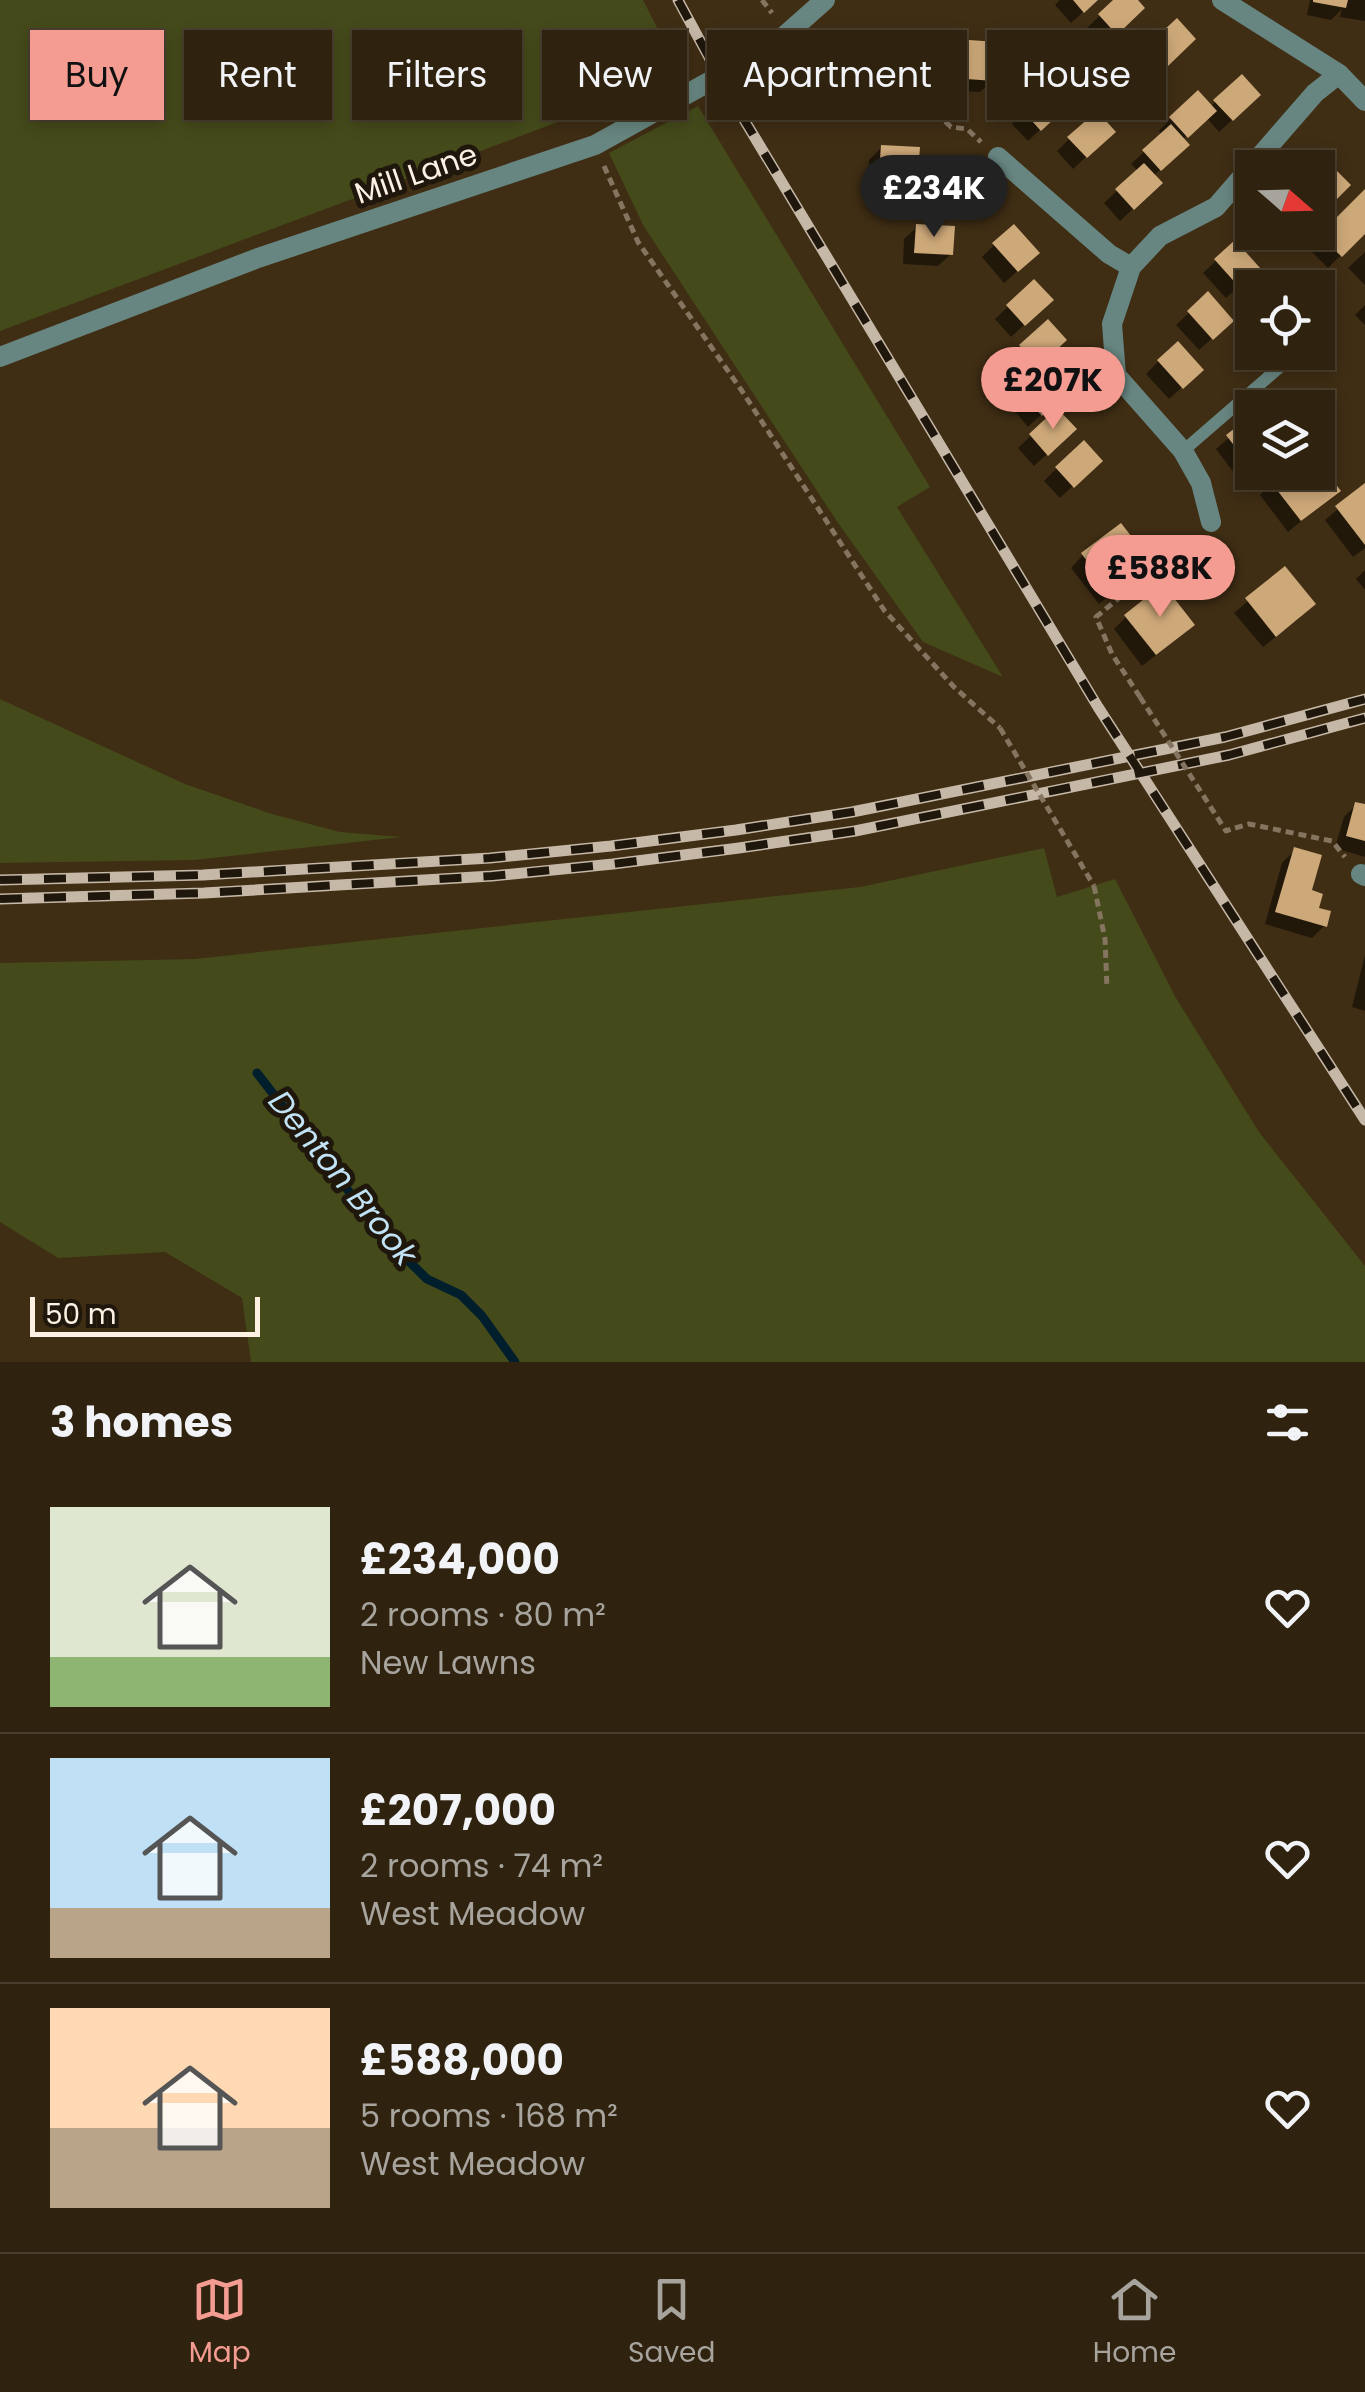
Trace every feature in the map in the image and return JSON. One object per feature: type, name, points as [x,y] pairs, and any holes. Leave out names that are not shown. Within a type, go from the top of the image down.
[{"type":"street","name":"Mill Lane","points":[[791,30],[826,0]]},
{"type":"street","points":[[1222,0],[1339,74],[1365,101]]},
{"type":"street","points":[[1211,522],[1201,482],[1183,451],[1116,375],[1112,324],[1132,267],[1160,236],[1216,208],[1315,93],[1339,74]]},
{"type":"street","name":"Mill Lane","points":[[0,357],[258,258],[595,145],[707,83]]},
{"type":"street","points":[[998,157],[1109,254],[1132,267]]},
{"type":"lane","points":[[1183,451],[1276,370]]},
{"type":"path","points":[[762,0],[786,30]]},
{"type":"path","points":[[943,120],[951,128],[967,129],[998,157]]},
{"type":"path","points":[[595,145],[638,242],[742,392],[884,610],[954,687],[1000,728],[1094,886],[1105,938],[1107,988]]},
{"type":"path","points":[[1211,522],[1096,618],[1112,654],[1226,831],[1250,824],[1332,841],[1363,875]]},
{"type":"green space","points":[[0,0],[643,0],[658,30],[542,30],[542,120],[563,120],[0,331]]},
{"type":"green space","points":[[698,106],[930,487],[897,507],[1003,677],[923,642],[836,520],[643,225],[609,153],[671,120],[687,120],[687,112]]},
{"type":"green space","points":[[0,699],[185,784],[272,814],[340,832],[402,837],[194,860],[0,863]]},
{"type":"green space","points":[[1044,848],[1057,897],[1115,879],[1176,998],[1259,1132],[1365,1266],[1365,1362],[251,1362],[242,1298],[165,1252],[58,1258],[0,1222],[0,963],[195,959],[860,887]]},
{"type":"building","points":[[1073,0],[1098,0],[1084,13]]},
{"type":"building","points":[[1113,0],[1138,0],[1145,8],[1122,30],[1112,30],[1098,14]]},
{"type":"building","points":[[1313,0],[1348,0],[1346,8]]},
{"type":"building","points":[[1177,18],[1196,39],[1168,66],[1166,30]]},
{"type":"building","points":[[969,40],[987,41],[987,80],[967,79]]},
{"type":"building","points":[[1242,74],[1261,95],[1233,121],[1213,100]]},
{"type":"building","points":[[1198,90],[1217,111],[1188,138],[1169,117]]},
{"type":"building","points":[[1031,120],[1053,120],[1041,131]]},
{"type":"building","points":[[1087,120],[1105,120],[1116,132],[1087,158],[1067,137]]},
{"type":"building","points":[[1171,124],[1190,145],[1161,171],[1142,150]]},
{"type":"building","points":[[881,145],[920,147],[918,175],[879,173]]},
{"type":"building","points":[[1144,163],[1163,183],[1134,210],[1115,189]]},
{"type":"building","points":[[1335,169],[1351,185],[1335,201]]},
{"type":"building","points":[[1365,189],[1365,234],[1342,257],[1335,250],[1335,219]]},
{"type":"building","points":[[916,224],[955,226],[953,255],[914,253]]},
{"type":"building","points":[[1014,224],[1040,253],[1018,272],[992,243]]},
{"type":"building","points":[[1235,240],[1235,250],[1244,250],[1261,269],[1235,270],[1235,282],[1214,259]]},
{"type":"building","points":[[1034,279],[1054,300],[1025,326],[1006,305]]},
{"type":"building","points":[[1208,291],[1234,321],[1213,340],[1187,311]]},
{"type":"building","points":[[1048,319],[1067,340],[1039,366],[1019,345]]},
{"type":"building","points":[[1178,341],[1204,370],[1183,389],[1157,360]]},
{"type":"building","points":[[1052,369],[1071,390],[1042,416],[1023,395]]},
{"type":"building","points":[[1057,408],[1077,429],[1048,456],[1029,434]]},
{"type":"building","points":[[1235,428],[1235,447],[1226,435]]},
{"type":"building","points":[[1084,440],[1103,461],[1074,488],[1055,467]]},
{"type":"building","points":[[1335,483],[1341,491],[1301,521],[1277,490],[1335,490]]},
{"type":"building","points":[[1365,483],[1365,545],[1335,506]]},
{"type":"building","points":[[1121,523],[1152,563],[1112,594],[1081,553]]},
{"type":"building","points":[[1285,566],[1316,604],[1276,637],[1245,598]]},
{"type":"building","points":[[1163,584],[1195,625],[1156,655],[1124,615]]},
{"type":"building","points":[[1355,802],[1365,804],[1365,841],[1346,836]]},
{"type":"building","points":[[1294,847],[1322,855],[1312,890],[1323,894],[1319,908],[1331,911],[1327,927],[1275,912]]},
{"type":"waterway","name":"Denton Brook","points":[[257,1073],[385,1238],[427,1279],[461,1295],[482,1316],[515,1362]]},
{"type":"railway","points":[[678,0],[731,98],[1098,707],[1365,1120]]},
{"type":"railway","points":[[0,880],[203,875],[490,858],[736,830],[852,812],[1225,737],[1365,699]]},
{"type":"railway","points":[[0,899],[204,893],[492,876],[739,848],[855,831],[1229,755],[1365,718]]}]
